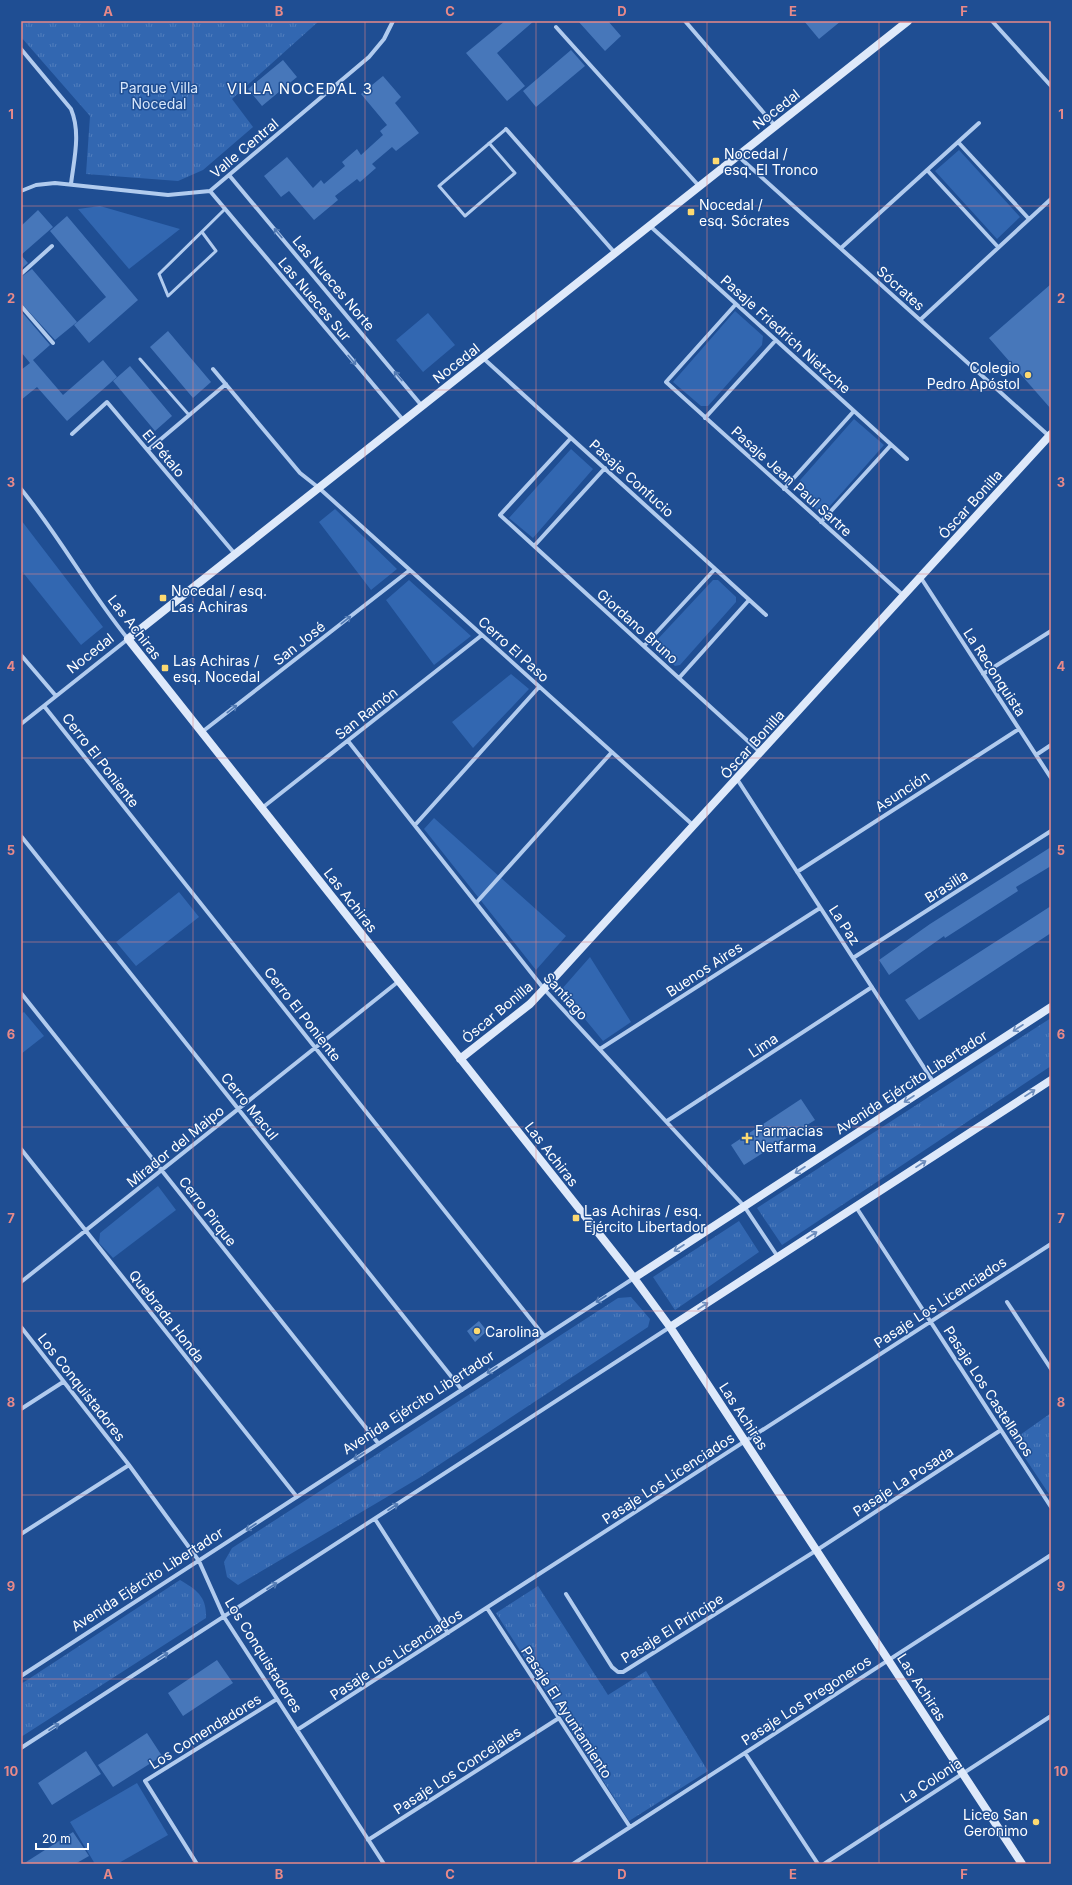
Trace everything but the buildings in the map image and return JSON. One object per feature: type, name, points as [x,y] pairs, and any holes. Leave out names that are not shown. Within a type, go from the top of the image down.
[{"type":"street","name":"Valle Central","points":[[21,191],[46,184],[71,184],[168,194],[210,191],[369,57],[384,40],[393,21]]},
{"type":"street","points":[[685,21],[775,126]]},
{"type":"street","points":[[992,21],[1051,86]]},
{"type":"street","name":"Nocedal","points":[[21,724],[905,22]]},
{"type":"street","points":[[556,27],[699,187]]},
{"type":"street","points":[[21,49],[71,109],[76,121],[77,143],[71,184]]},
{"type":"street","points":[[841,248],[979,123]]},
{"type":"street","points":[[506,129],[615,253]]},
{"type":"street","points":[[958,142],[1029,219]]},
{"type":"street","name":"Sócrates","points":[[738,156],[1050,435]]},
{"type":"street","points":[[927,170],[998,247]]},
{"type":"street","name":"Las Nueces Norte","points":[[229,175],[423,406]]},
{"type":"street","name":"Las Nueces Sur","points":[[210,191],[404,421]]},
{"type":"street","points":[[920,320],[1051,199]]},
{"type":"street","name":"Pasaje Friedrich Nietzche","points":[[650,226],[906,460]]},
{"type":"street","points":[[21,274],[52,246]]},
{"type":"street","name":"Pasaje Jean Paul Sartre","points":[[736,304],[666,382],[904,596]]},
{"type":"street","points":[[21,306],[53,343]]},
{"type":"street","points":[[705,418],[776,340]]},
{"type":"street","name":"Pasaje Confucio","points":[[483,358],[766,615]]},
{"type":"street","name":"Cerro El Paso","points":[[213,369],[300,473],[319,488],[694,826]]},
{"type":"street","points":[[148,450],[226,384]]},
{"type":"street","name":"El Pétalo","points":[[72,434],[107,402],[235,554]]},
{"type":"street","points":[[784,489],[854,411]]},
{"type":"street","name":"Óscar Bonilla","points":[[460,1059],[530,1004],[921,578],[1050,435]]},
{"type":"street","name":"Giordano Bruno","points":[[571,438],[500,515],[761,753]]},
{"type":"street","points":[[821,522],[891,445]]},
{"type":"street","points":[[534,546],[604,468]]},
{"type":"street","name":"Las Achiras","points":[[21,490],[59,540],[90,589],[128,640],[634,1278],[670,1327],[1022,1864]]},
{"type":"street","points":[[644,646],[715,569]]},
{"type":"street","name":"San José","points":[[202,733],[410,570]]},
{"type":"street","name":"La Reconquista","points":[[921,578],[1051,778]]},
{"type":"street","points":[[679,678],[750,600]]},
{"type":"street","points":[[983,674],[1051,631]]},
{"type":"street","name":"San Ramón","points":[[262,809],[482,635]]},
{"type":"street","points":[[21,655],[56,696]]},
{"type":"street","points":[[415,826],[539,686]]},
{"type":"street","name":"Cerro El Poniente","points":[[44,706],[544,1336]]},
{"type":"street","name":"Asunción","points":[[797,872],[1019,729]]},
{"type":"street","name":"Santiago","points":[[348,741],[544,989],[744,1206],[778,1257]]},
{"type":"street","points":[[1036,755],[1051,745]]},
{"type":"street","points":[[476,903],[612,752]]},
{"type":"street","name":"La Paz","points":[[737,779],[934,1083]]},
{"type":"street","name":"Brasilia","points":[[853,958],[1051,831]]},
{"type":"street","name":"Cerro Macul","points":[[21,836],[462,1390]]},
{"type":"street","name":"Buenos Aires","points":[[600,1050],[820,908]]},
{"type":"street","name":"Mirador del Maipo","points":[[21,1282],[399,981]]},
{"type":"street","name":"Lima","points":[[667,1121],[872,987]]},
{"type":"street","name":"Cerro Pirque","points":[[21,993],[378,1443]]},
{"type":"street","name":"Avenida Ejército Libertador","points":[[21,1676],[1051,1007]]},
{"type":"street","points":[[21,1748],[1051,1080]]},
{"type":"street","name":"Quebrada Honda","points":[[21,1149],[297,1497]]},
{"type":"street","name":"Pasaje Los Castellanos","points":[[856,1206],[1051,1507]]},
{"type":"street","name":"Pasaje Los Licenciados","points":[[297,1730],[1051,1244]]},
{"type":"street","points":[[1007,1302],[1051,1369]]},
{"type":"street","name":"Los Conquistadores","points":[[21,1327],[129,1464],[199,1561],[224,1617],[384,1864]]},
{"type":"street","points":[[21,1409],[63,1382]]},
{"type":"street","name":"Pasaje La Posada","points":[[817,1550],[1001,1430]]},
{"type":"street","points":[[21,1534],[129,1464]]},
{"type":"street","points":[[375,1519],[448,1633]]},
{"type":"street","name":"Pasaje El Príncipe","points":[[566,1594],[612,1667],[618,1672],[623,1672],[817,1550]]},
{"type":"street","name":"Pasaje Los Pregoneros","points":[[573,1864],[1051,1555]]},
{"type":"street","name":"Pasaje El Ayuntamiento","points":[[487,1608],[630,1827]]},
{"type":"street","name":"Los Comendadores","points":[[197,1864],[146,1781],[277,1699]]},
{"type":"street","name":"La Colonia","points":[[824,1864],[1051,1716]]},
{"type":"street","name":"Pasaje Los Concejales","points":[[368,1840],[558,1718]]},
{"type":"street","points":[[745,1753],[818,1864]]},
{"type":"lane","points":[[489,143],[515,173],[465,216],[439,186],[489,143],[506,129]]},
{"type":"lane","points":[[202,232],[216,251],[168,296],[159,274],[225,209]]},
{"type":"lane","points":[[140,359],[189,415]]},
{"type":"green space","name":"Parque Villa Nocedal","points":[[21,21],[319,21],[232,99],[253,127],[203,170],[178,181],[86,174],[90,116],[21,37]]},
{"type":"green space","points":[[959,150],[1020,217],[997,239],[935,171]]},
{"type":"green space","points":[[100,206],[180,229],[129,269],[78,209]]},
{"type":"green space","points":[[735,311],[763,336],[762,345],[708,406],[701,406],[673,382]]},
{"type":"green space","points":[[428,313],[455,345],[423,372],[396,340]]},
{"type":"green space","points":[[854,419],[884,445],[822,515],[794,487]]},
{"type":"green space","points":[[571,449],[593,469],[533,538],[509,518]]},
{"type":"green space","points":[[335,509],[397,569],[371,590],[319,522]]},
{"type":"green space","points":[[21,520],[103,627],[81,645],[21,570]]},
{"type":"green space","points":[[409,580],[471,636],[434,665],[386,600]]},
{"type":"green space","points":[[713,580],[718,580],[736,597],[736,602],[680,665],[675,666],[656,650],[656,641]]},
{"type":"green space","points":[[511,674],[529,689],[473,748],[452,722]]},
{"type":"green space","points":[[434,818],[566,936],[536,970],[424,829]]},
{"type":"green space","points":[[179,892],[199,917],[136,966],[116,942]]},
{"type":"green space","points":[[590,957],[631,1022],[603,1041],[561,990]]},
{"type":"green space","points":[[24,1012],[44,1036],[21,1054],[21,1014]]},
{"type":"green space","points":[[1051,1018],[1051,1066],[782,1245],[757,1208]]},
{"type":"green space","points":[[158,1186],[176,1210],[113,1258],[99,1243],[100,1233]]},
{"type":"green space","points":[[739,1221],[759,1252],[675,1310],[653,1277]]},
{"type":"green space","points":[[631,1297],[650,1319],[648,1327],[419,1478],[238,1585],[227,1577],[224,1562],[232,1548],[618,1298]]},
{"type":"green space","points":[[1051,1413],[1051,1497],[1013,1440]]},
{"type":"green space","points":[[180,1580],[196,1591],[203,1599],[206,1618],[21,1737],[21,1684]]},
{"type":"green space","points":[[538,1586],[608,1695],[646,1671],[708,1771],[629,1821],[496,1613]]},
{"type":"green space","points":[[137,1783],[168,1835],[117,1864],[95,1864],[70,1822]]},
{"type":"place","name":"Nocedal / esq. El Tronco","points":[[716,161]]},
{"type":"place","name":"Nocedal / esq. Sócrates","points":[[691,212]]},
{"type":"place","name":"Colegio Pedro Apóstol","points":[[1028,375]]},
{"type":"place","name":"Nocedal / esq. Las Achiras","points":[[163,598]]},
{"type":"place","name":"Las Achiras / esq. Nocedal","points":[[165,668]]},
{"type":"place","name":"Farmacias Netfarma","points":[[747,1138]]},
{"type":"place","name":"Las Achiras / esq. Ejército Libertador","points":[[576,1218]]},
{"type":"place","name":"Carolina","points":[[477,1331]]},
{"type":"place","name":"Liceo San Geronimo","points":[[1036,1822]]},
{"type":"district","name":"VILLA NOCEDAL 3","points":[[300,88]]}]
